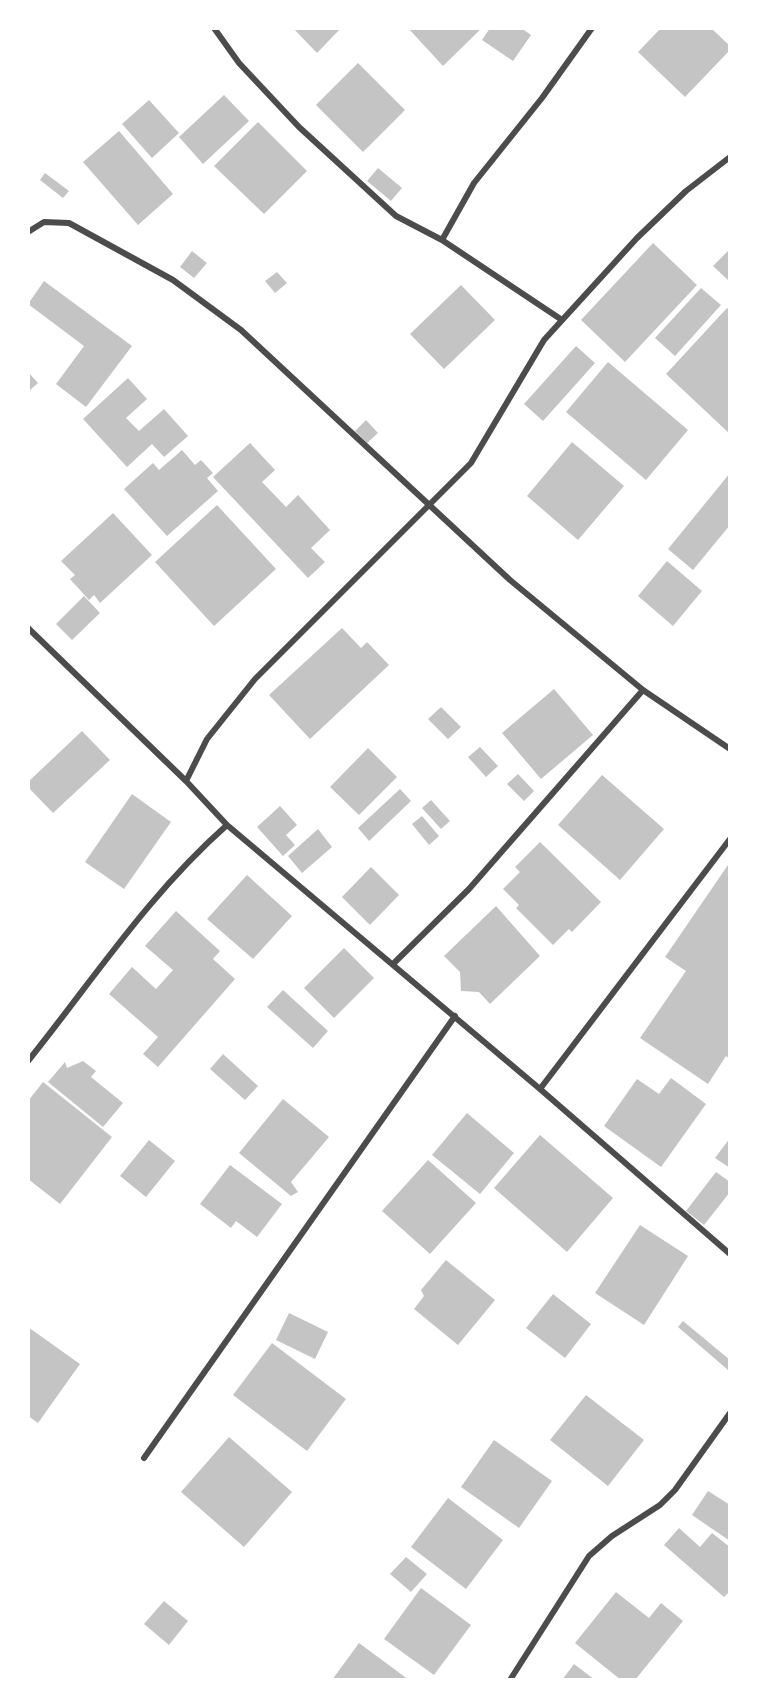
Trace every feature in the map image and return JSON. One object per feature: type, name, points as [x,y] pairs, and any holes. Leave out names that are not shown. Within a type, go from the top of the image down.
[{"type":"street","points":[[214,28],[239,63],[361,187],[396,216],[442,240],[562,320]]},
{"type":"street","points":[[442,240],[474,183],[542,98],[592,28]]},
{"type":"street","points":[[186,781],[207,739],[255,679],[471,463],[544,340],[637,238],[686,191],[729,157]]},
{"type":"street","points":[[28,232],[44,222],[69,223],[173,280],[241,330],[510,580],[643,690],[729,749]]},
{"type":"street","points":[[28,627],[186,781],[227,825],[455,1016],[729,1254]]},
{"type":"street","points":[[393,964],[469,889],[643,690]]},
{"type":"street","points":[[28,1061],[138,919],[187,860],[227,825]]},
{"type":"street","points":[[540,1089],[729,839]]},
{"type":"street","points":[[144,1458],[455,1016]]},
{"type":"street","points":[[510,1680],[588,1556],[612,1536],[660,1505],[675,1490],[729,1413]]},
{"type":"building","points":[[293,28],[341,28],[317,53]]},
{"type":"building","points":[[408,28],[482,28],[443,66]]},
{"type":"building","points":[[490,28],[521,28],[531,35],[513,61],[482,40]]},
{"type":"building","points":[[661,28],[711,28],[730,46],[730,50],[685,97],[638,52]]},
{"type":"building","points":[[358,63],[405,110],[363,152],[316,105]]},
{"type":"building","points":[[224,95],[249,121],[203,164],[179,137]]},
{"type":"building","points":[[149,100],[179,133],[152,158],[122,124]]},
{"type":"building","points":[[258,122],[307,171],[264,214],[214,166]]},
{"type":"building","points":[[119,131],[173,194],[138,225],[83,162]]},
{"type":"building","points":[[378,168],[402,188],[391,201],[367,181]]},
{"type":"building","points":[[45,173],[69,191],[63,198],[40,180]]},
{"type":"building","points":[[653,243],[697,285],[625,362],[581,320]]},
{"type":"building","points":[[730,249],[730,282],[713,266]]},
{"type":"building","points":[[192,251],[207,263],[194,278],[180,267]]},
{"type":"building","points":[[277,272],[287,283],[275,293],[265,281]]},
{"type":"building","points":[[44,281],[132,346],[86,407],[56,384],[84,346],[28,304]]},
{"type":"building","points":[[461,285],[495,320],[444,369],[410,334]]},
{"type":"building","points":[[701,288],[721,305],[675,356],[655,338]]},
{"type":"building","points":[[727,308],[730,310],[730,434],[666,374]]},
{"type":"building","points":[[576,346],[595,363],[543,421],[524,404]]},
{"type":"building","points":[[608,362],[688,430],[646,480],[566,412]]},
{"type":"building","points":[[28,372],[38,383],[28,392]]},
{"type":"building","points":[[128,378],[147,399],[126,418],[139,431],[164,409],[188,436],[164,457],[152,444],[127,467],[83,419]]},
{"type":"building","points":[[366,420],[378,433],[367,443],[355,431]]},
{"type":"building","points":[[572,442],[624,486],[578,540],[527,496]]},
{"type":"building","points":[[250,443],[275,470],[262,482],[286,507],[298,495],[330,530],[311,548],[325,562],[308,578],[213,477]]},
{"type":"building","points":[[182,450],[195,465],[201,460],[213,473],[207,478],[218,491],[167,536],[124,489],[153,463],[159,470]]},
{"type":"building","points":[[730,473],[730,525],[693,570],[668,549]]},
{"type":"building","points":[[217,505],[276,569],[214,626],[155,562]]},
{"type":"building","points":[[113,513],[152,555],[100,603],[94,595],[89,600],[70,579],[75,575],[61,561]]},
{"type":"building","points":[[667,561],[702,591],[673,626],[638,596]]},
{"type":"building","points":[[84,596],[100,613],[72,640],[56,624]]},
{"type":"building","points":[[342,628],[361,648],[367,642],[389,665],[310,739],[269,695]]},
{"type":"building","points":[[554,689],[593,735],[541,779],[502,733]]},
{"type":"building","points":[[441,707],[461,727],[448,739],[428,719]]},
{"type":"building","points":[[82,731],[110,760],[53,813],[28,787],[28,782]]},
{"type":"building","points":[[480,747],[498,766],[486,777],[468,757]]},
{"type":"building","points":[[368,748],[397,777],[359,815],[330,787]]},
{"type":"building","points":[[518,774],[534,791],[524,801],[507,784]]},
{"type":"building","points":[[602,775],[664,829],[620,880],[558,825]]},
{"type":"building","points":[[400,789],[411,801],[369,841],[358,828]]},
{"type":"building","points":[[132,794],[171,822],[124,889],[85,862]]},
{"type":"building","points":[[431,800],[450,821],[441,829],[422,808]]},
{"type":"building","points":[[280,806],[297,825],[286,835],[295,845],[283,856],[257,827]]},
{"type":"building","points":[[422,816],[439,836],[429,845],[412,824]]},
{"type":"building","points":[[318,829],[332,847],[302,873],[288,856]]},
{"type":"building","points":[[540,842],[601,902],[572,932],[569,929],[553,945],[516,908],[519,905],[503,889],[520,872],[515,867]]},
{"type":"building","points":[[730,862],[730,1059],[726,1056],[708,1084],[640,1038],[686,971],[665,957]]},
{"type":"building","points":[[371,867],[399,895],[370,925],[342,897]]},
{"type":"building","points":[[247,875],[292,916],[253,959],[207,919]]},
{"type":"building","points":[[496,906],[540,956],[490,1004],[479,992],[461,991],[460,972],[444,956]]},
{"type":"building","points":[[176,911],[220,951],[213,959],[235,979],[158,1067],[143,1054],[158,1037],[109,994],[132,967],[156,989],[173,970],[145,946]]},
{"type":"building","points":[[344,948],[374,978],[334,1018],[304,988]]},
{"type":"building","points":[[283,990],[328,1031],[313,1048],[267,1007]]},
{"type":"building","points":[[223,1054],[258,1086],[245,1100],[210,1069]]},
{"type":"building","points":[[83,1061],[96,1071],[91,1077],[123,1103],[103,1127],[48,1082],[65,1062],[67,1068]]},
{"type":"building","points":[[671,1078],[706,1104],[661,1167],[604,1126],[637,1079],[659,1094]]},
{"type":"building","points":[[43,1082],[112,1137],[60,1204],[28,1179],[28,1101]]},
{"type":"building","points":[[283,1099],[329,1137],[291,1182],[298,1192],[291,1196],[239,1153]]},
{"type":"building","points":[[467,1113],[514,1153],[480,1194],[432,1155]]},
{"type":"building","points":[[540,1135],[613,1198],[567,1252],[494,1188]]},
{"type":"building","points":[[730,1138],[730,1168],[715,1158]]},
{"type":"building","points":[[149,1140],[175,1161],[146,1197],[120,1176]]},
{"type":"building","points":[[428,1160],[476,1203],[430,1254],[382,1211]]},
{"type":"building","points":[[230,1165],[282,1204],[257,1237],[236,1221],[231,1228],[200,1204]]},
{"type":"building","points":[[716,1172],[730,1182],[730,1192],[704,1225],[686,1211]]},
{"type":"building","points":[[640,1225],[688,1256],[644,1325],[595,1293]]},
{"type":"building","points":[[446,1260],[495,1300],[458,1345],[414,1309],[424,1296],[421,1290]]},
{"type":"building","points":[[553,1294],[591,1324],[565,1358],[526,1328]]},
{"type":"building","points":[[289,1313],[328,1332],[315,1359],[276,1340]]},
{"type":"building","points":[[683,1321],[730,1360],[728,1370],[678,1327]]},
{"type":"building","points":[[28,1327],[80,1364],[38,1423],[28,1416]]},
{"type":"building","points":[[272,1343],[346,1399],[307,1451],[233,1395]]},
{"type":"building","points":[[586,1395],[644,1440],[608,1486],[550,1440]]},
{"type":"building","points":[[229,1437],[292,1492],[244,1547],[181,1492]]},
{"type":"building","points":[[494,1440],[552,1481],[519,1528],[461,1487]]},
{"type":"building","points":[[708,1491],[730,1505],[730,1541],[692,1515]]},
{"type":"building","points":[[448,1498],[503,1540],[466,1589],[411,1547]]},
{"type":"building","points":[[679,1528],[700,1547],[712,1533],[730,1547],[730,1591],[724,1597],[664,1545]]},
{"type":"building","points":[[406,1557],[427,1574],[411,1592],[390,1574]]},
{"type":"building","points":[[421,1588],[471,1625],[434,1675],[384,1639]]},
{"type":"building","points":[[616,1592],[649,1618],[661,1603],[683,1621],[635,1680],[621,1680],[575,1643]]},
{"type":"building","points":[[164,1601],[188,1621],[169,1645],[144,1624]]},
{"type":"building","points":[[359,1643],[409,1680],[332,1680]]},
{"type":"building","points":[[574,1664],[595,1680],[562,1680]]}]
